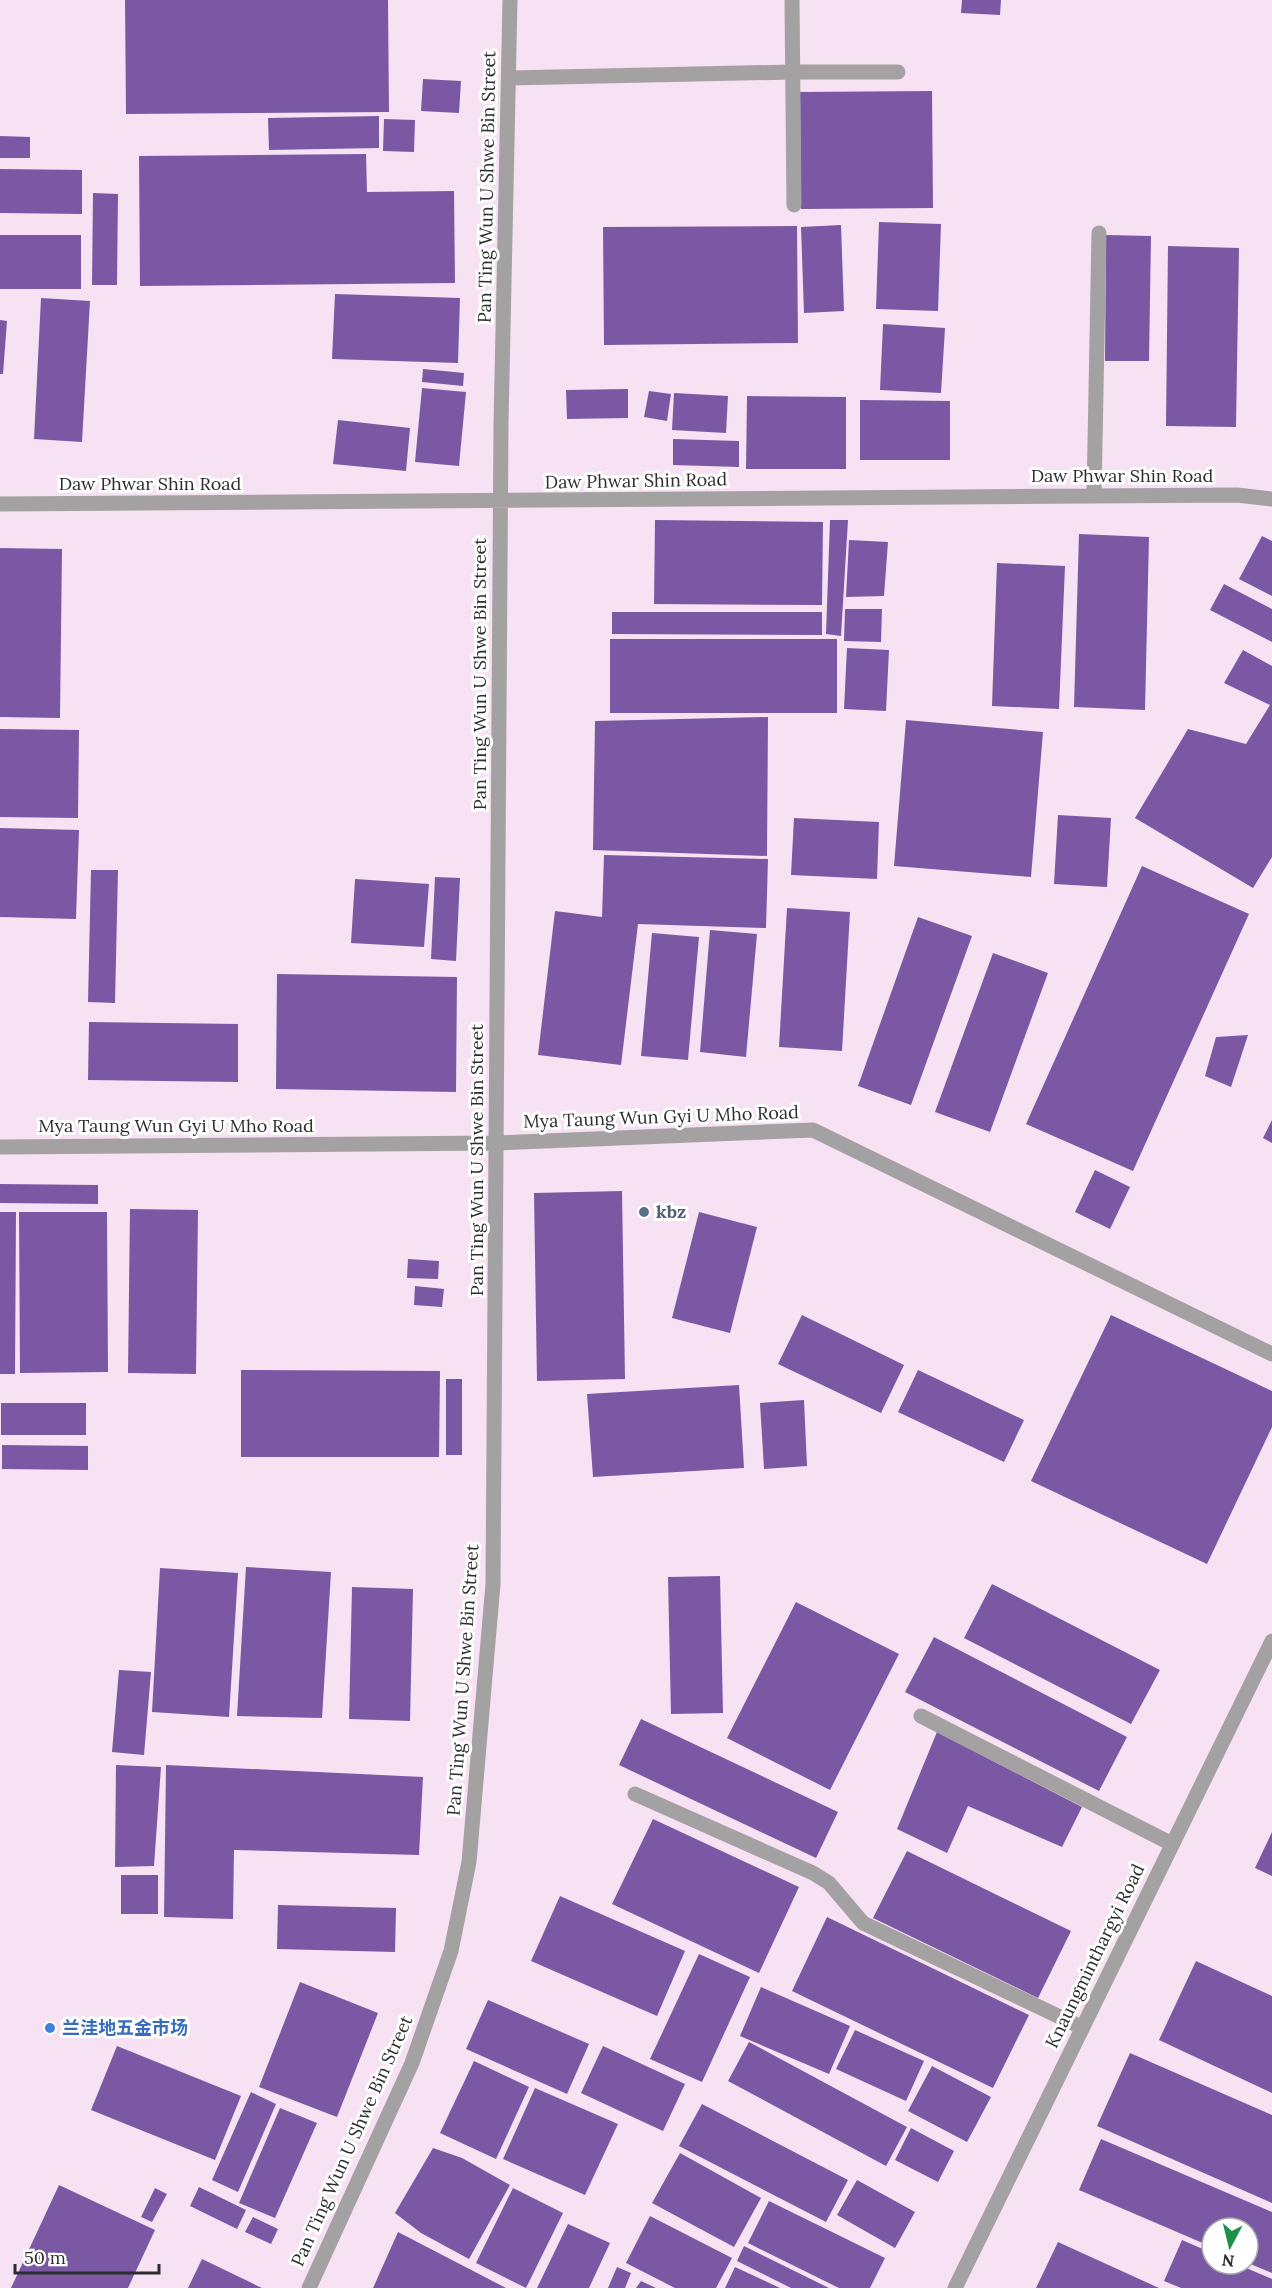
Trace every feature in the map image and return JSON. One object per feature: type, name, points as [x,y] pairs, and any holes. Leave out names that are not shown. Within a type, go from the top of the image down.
[{"type":"street","name":"Pan Ting Wun U Shwe Bin Street","points":[[309,2288],[412,2063],[451,1951],[469,1862],[493,1584],[500,502],[510,0]]},
{"type":"street","points":[[792,0],[794,205]]},
{"type":"street","points":[[509,78],[898,72]]},
{"type":"street","points":[[1094,496],[1100,233]]},
{"type":"street","name":"Daw Phwar Shin Road","points":[[0,504],[1236,495],[1272,499]]},
{"type":"street","name":"Mya Taung Wun Gyi U Mho Road","points":[[0,1147],[496,1143],[813,1130],[1272,1354]]},
{"type":"street","name":"Knaungminthargyi Road","points":[[955,2288],[1272,1641]]},
{"type":"street","points":[[921,1716],[1172,1844]]},
{"type":"street","points":[[636,1794],[813,1873],[829,1883],[863,1923],[1081,2027]]},
{"type":"shaded area","points":[[0,0],[1272,0],[1272,2288],[0,2288]]},
{"type":"building","points":[[125,0],[388,0],[389,112],[126,114]]},
{"type":"building","points":[[962,0],[1001,0],[1000,15],[961,13]]},
{"type":"building","points":[[423,79],[461,81],[459,113],[421,111]]},
{"type":"building","points":[[932,91],[933,208],[801,209],[800,92]]},
{"type":"building","points":[[379,116],[379,148],[269,150],[268,118]]},
{"type":"building","points":[[384,119],[415,120],[414,152],[383,151]]},
{"type":"building","points":[[0,136],[30,137],[30,158],[0,158]]},
{"type":"building","points":[[366,154],[367,192],[454,191],[455,283],[140,286],[139,156]]},
{"type":"building","points":[[0,169],[82,170],[82,214],[0,213]]},
{"type":"building","points":[[93,193],[118,194],[117,285],[92,285]]},
{"type":"building","points":[[879,222],[941,224],[938,311],[876,309]]},
{"type":"building","points":[[841,225],[844,311],[804,313],[801,227]]},
{"type":"building","points":[[797,226],[798,343],[604,345],[603,227]]},
{"type":"building","points":[[0,235],[81,235],[81,289],[0,289]]},
{"type":"building","points":[[1106,235],[1151,236],[1149,361],[1105,361]]},
{"type":"building","points":[[1168,246],[1239,248],[1236,427],[1166,426]]},
{"type":"building","points":[[335,294],[460,298],[458,363],[332,359]]},
{"type":"building","points":[[41,298],[90,301],[82,442],[34,439]]},
{"type":"building","points":[[0,320],[7,321],[3,374],[0,374]]},
{"type":"building","points":[[883,324],[945,328],[941,393],[880,390]]},
{"type":"building","points":[[423,369],[464,373],[463,386],[422,382]]},
{"type":"building","points":[[422,388],[466,392],[459,466],[415,462]]},
{"type":"building","points":[[628,389],[628,418],[567,419],[566,390]]},
{"type":"building","points":[[649,391],[671,394],[667,421],[644,417]]},
{"type":"building","points":[[674,393],[728,396],[726,433],[672,430]]},
{"type":"building","points":[[747,396],[846,397],[846,469],[746,469]]},
{"type":"building","points":[[860,400],[950,401],[950,460],[860,460]]},
{"type":"building","points":[[338,420],[410,428],[406,471],[333,464]]},
{"type":"building","points":[[673,439],[739,441],[739,467],[673,465]]},
{"type":"building","points":[[655,520],[823,522],[822,605],[654,604]]},
{"type":"building","points":[[830,520],[848,520],[841,636],[826,634]]},
{"type":"building","points":[[1079,534],[1149,537],[1145,710],[1074,707]]},
{"type":"building","points":[[1262,536],[1272,541],[1272,596],[1239,579]]},
{"type":"building","points":[[849,540],[888,542],[884,596],[846,597]]},
{"type":"building","points":[[0,548],[62,549],[60,718],[0,717]]},
{"type":"building","points":[[997,563],[1065,566],[1059,709],[992,706]]},
{"type":"building","points":[[1224,584],[1272,609],[1272,642],[1210,610]]},
{"type":"building","points":[[845,609],[882,609],[881,642],[844,641]]},
{"type":"building","points":[[612,612],[822,612],[822,635],[612,634]]},
{"type":"building","points":[[610,639],[837,639],[837,713],[610,713]]},
{"type":"building","points":[[847,648],[889,650],[886,711],[844,709]]},
{"type":"building","points":[[1243,650],[1272,666],[1272,857],[1253,888],[1135,818],[1188,729],[1246,744],[1270,705],[1224,683]]},
{"type":"building","points":[[768,717],[767,856],[593,850],[595,721]]},
{"type":"building","points":[[906,720],[1043,732],[1031,877],[894,866]]},
{"type":"building","points":[[0,729],[79,730],[78,818],[0,817]]},
{"type":"building","points":[[1058,815],[1111,818],[1107,887],[1054,884]]},
{"type":"building","points":[[794,818],[879,822],[877,879],[791,875]]},
{"type":"building","points":[[0,828],[79,830],[76,919],[0,917]]},
{"type":"building","points":[[604,855],[768,859],[766,928],[638,924],[621,1065],[538,1055],[555,911],[602,917]]},
{"type":"building","points":[[1142,866],[1249,914],[1133,1171],[1026,1124]]},
{"type":"building","points":[[91,870],[118,870],[115,1003],[88,1002]]},
{"type":"building","points":[[435,877],[460,878],[456,961],[431,959]]},
{"type":"building","points":[[355,879],[429,884],[424,947],[351,943]]},
{"type":"building","points":[[787,908],[850,912],[842,1051],[779,1047]]},
{"type":"building","points":[[918,917],[972,936],[911,1105],[858,1086]]},
{"type":"building","points":[[710,930],[757,934],[746,1057],[700,1052]]},
{"type":"building","points":[[652,933],[699,937],[688,1060],[641,1056]]},
{"type":"building","points":[[993,953],[1048,973],[990,1132],[935,1112]]},
{"type":"building","points":[[277,974],[457,977],[456,1092],[276,1089]]},
{"type":"building","points":[[89,1022],[238,1024],[238,1082],[88,1080]]},
{"type":"building","points":[[1248,1035],[1231,1087],[1205,1076],[1216,1037]]},
{"type":"building","points":[[1272,1120],[1272,1143],[1263,1138]]},
{"type":"building","points":[[1095,1170],[1130,1187],[1110,1229],[1075,1212]]},
{"type":"building","points":[[0,1184],[98,1185],[98,1204],[0,1203]]},
{"type":"building","points":[[622,1191],[625,1379],[537,1381],[534,1193]]},
{"type":"building","points":[[130,1209],[198,1210],[196,1374],[128,1373]]},
{"type":"building","points":[[0,1212],[16,1212],[15,1374],[0,1374]]},
{"type":"building","points":[[19,1212],[107,1212],[108,1372],[20,1373]]},
{"type":"building","points":[[699,1212],[757,1227],[730,1333],[672,1318]]},
{"type":"building","points":[[408,1259],[439,1261],[438,1279],[407,1278]]},
{"type":"building","points":[[415,1286],[444,1289],[442,1307],[414,1305]]},
{"type":"building","points":[[802,1315],[904,1365],[881,1413],[778,1364]]},
{"type":"building","points":[[1111,1315],[1272,1391],[1272,1427],[1207,1564],[1031,1481]]},
{"type":"building","points":[[241,1370],[440,1371],[439,1457],[241,1457]]},
{"type":"building","points":[[918,1370],[1024,1420],[1004,1462],[898,1412]]},
{"type":"building","points":[[446,1379],[462,1379],[462,1455],[446,1455]]},
{"type":"building","points":[[739,1385],[744,1468],[593,1477],[587,1394]]},
{"type":"building","points":[[804,1400],[807,1466],[764,1469],[760,1403]]},
{"type":"building","points":[[1,1403],[86,1403],[86,1435],[1,1435]]},
{"type":"building","points":[[2,1445],[88,1446],[88,1470],[2,1469]]},
{"type":"building","points":[[246,1567],[331,1572],[322,1718],[237,1716]]},
{"type":"building","points":[[160,1568],[238,1573],[229,1717],[152,1712]]},
{"type":"building","points":[[720,1576],[723,1713],[671,1714],[668,1577]]},
{"type":"building","points":[[992,1584],[1160,1670],[1131,1724],[964,1638]]},
{"type":"building","points":[[352,1587],[413,1589],[410,1721],[349,1719]]},
{"type":"building","points":[[796,1602],[899,1654],[830,1790],[727,1738]]},
{"type":"building","points":[[934,1637],[1127,1737],[1099,1791],[905,1692]]},
{"type":"building","points":[[119,1670],[151,1672],[144,1755],[112,1752]]},
{"type":"building","points":[[641,1719],[838,1812],[816,1858],[619,1765]]},
{"type":"building","points":[[937,1732],[1082,1807],[1062,1847],[968,1806],[947,1853],[897,1829]]},
{"type":"building","points":[[116,1765],[161,1767],[154,1866],[115,1867]]},
{"type":"building","points":[[166,1765],[423,1777],[419,1855],[234,1850],[233,1919],[164,1917]]},
{"type":"building","points":[[653,1819],[799,1887],[759,1973],[612,1904]]},
{"type":"building","points":[[1272,1832],[1272,1876],[1255,1868]]},
{"type":"building","points":[[907,1851],[1071,1931],[1038,1998],[873,1918]]},
{"type":"building","points":[[121,1875],[158,1875],[158,1914],[121,1914]]},
{"type":"building","points":[[560,1896],[685,1951],[657,2016],[531,1961]]},
{"type":"building","points":[[278,1905],[396,1908],[395,1952],[277,1949]]},
{"type":"building","points":[[827,1917],[1029,2015],[993,2088],[792,1991]]},
{"type":"building","points":[[699,1954],[750,1977],[702,2082],[650,2059]]},
{"type":"building","points":[[1196,1961],[1272,1996],[1272,2093],[1159,2040]]},
{"type":"building","points":[[300,1982],[378,2013],[337,2117],[259,2087]]},
{"type":"building","points":[[761,1987],[850,2026],[829,2074],[740,2036]]},
{"type":"building","points":[[488,2000],[589,2044],[567,2094],[466,2049]]},
{"type":"building","points":[[855,2030],[924,2061],[906,2101],[836,2069]]},
{"type":"building","points":[[749,2042],[907,2127],[886,2166],[728,2081]]},
{"type":"building","points":[[117,2046],[241,2096],[215,2160],[91,2110]]},
{"type":"building","points":[[603,2046],[685,2084],[663,2131],[581,2093]]},
{"type":"building","points":[[1130,2053],[1272,2115],[1272,2203],[1097,2126]]},
{"type":"building","points":[[474,2061],[529,2087],[496,2159],[440,2133]]},
{"type":"building","points":[[932,2066],[991,2097],[967,2142],[908,2111]]},
{"type":"building","points":[[535,2088],[618,2124],[585,2195],[503,2159]]},
{"type":"building","points":[[251,2092],[276,2104],[238,2192],[212,2180]]},
{"type":"building","points":[[702,2104],[848,2180],[826,2222],[679,2146]]},
{"type":"building","points":[[280,2108],[317,2123],[275,2218],[239,2203]]},
{"type":"building","points":[[911,2128],[954,2151],[938,2182],[895,2160]]},
{"type":"building","points":[[1101,2139],[1272,2212],[1272,2273],[1260,2268],[1260,2216],[1200,2216],[1200,2242],[1079,2190]]},
{"type":"building","points":[[433,2148],[462,2158],[510,2185],[469,2259],[421,2233],[395,2213]]},
{"type":"building","points":[[680,2153],[761,2198],[734,2247],[652,2203]]},
{"type":"building","points":[[857,2180],[915,2212],[895,2248],[837,2215]]},
{"type":"building","points":[[59,2185],[155,2230],[128,2288],[11,2288]]},
{"type":"building","points":[[199,2187],[246,2210],[237,2229],[190,2206]]},
{"type":"building","points":[[155,2188],[167,2194],[152,2222],[141,2217]]},
{"type":"building","points":[[513,2188],[563,2213],[526,2288],[476,2263]]},
{"type":"building","points":[[769,2201],[885,2258],[870,2288],[839,2288],[748,2243]]},
{"type":"building","points":[[650,2216],[732,2258],[716,2288],[675,2288],[626,2263]]},
{"type":"building","points":[[253,2217],[278,2229],[271,2244],[245,2232]]},
{"type":"building","points":[[568,2224],[610,2243],[589,2288],[537,2288]]},
{"type":"building","points":[[398,2232],[506,2288],[373,2288]]},
{"type":"building","points":[[1182,2240],[1200,2248],[1200,2276],[1260,2276],[1260,2274],[1272,2279],[1272,2288],[1181,2288],[1164,2281]]},
{"type":"building","points":[[1058,2242],[1159,2288],[1036,2288]]},
{"type":"building","points":[[744,2246],[829,2288],[791,2288],[737,2261]]},
{"type":"building","points":[[202,2259],[262,2288],[188,2288]]},
{"type":"building","points":[[617,2267],[631,2273],[625,2288],[608,2288]]},
{"type":"building","points":[[735,2267],[780,2288],[725,2288]]},
{"type":"building","points":[[641,2281],[656,2288],[636,2288]]},
{"type":"place","name":"kbz","points":[[644,1212]]},
{"type":"place","name":"兰洼地五金市场","points":[[50,2028]]}]
